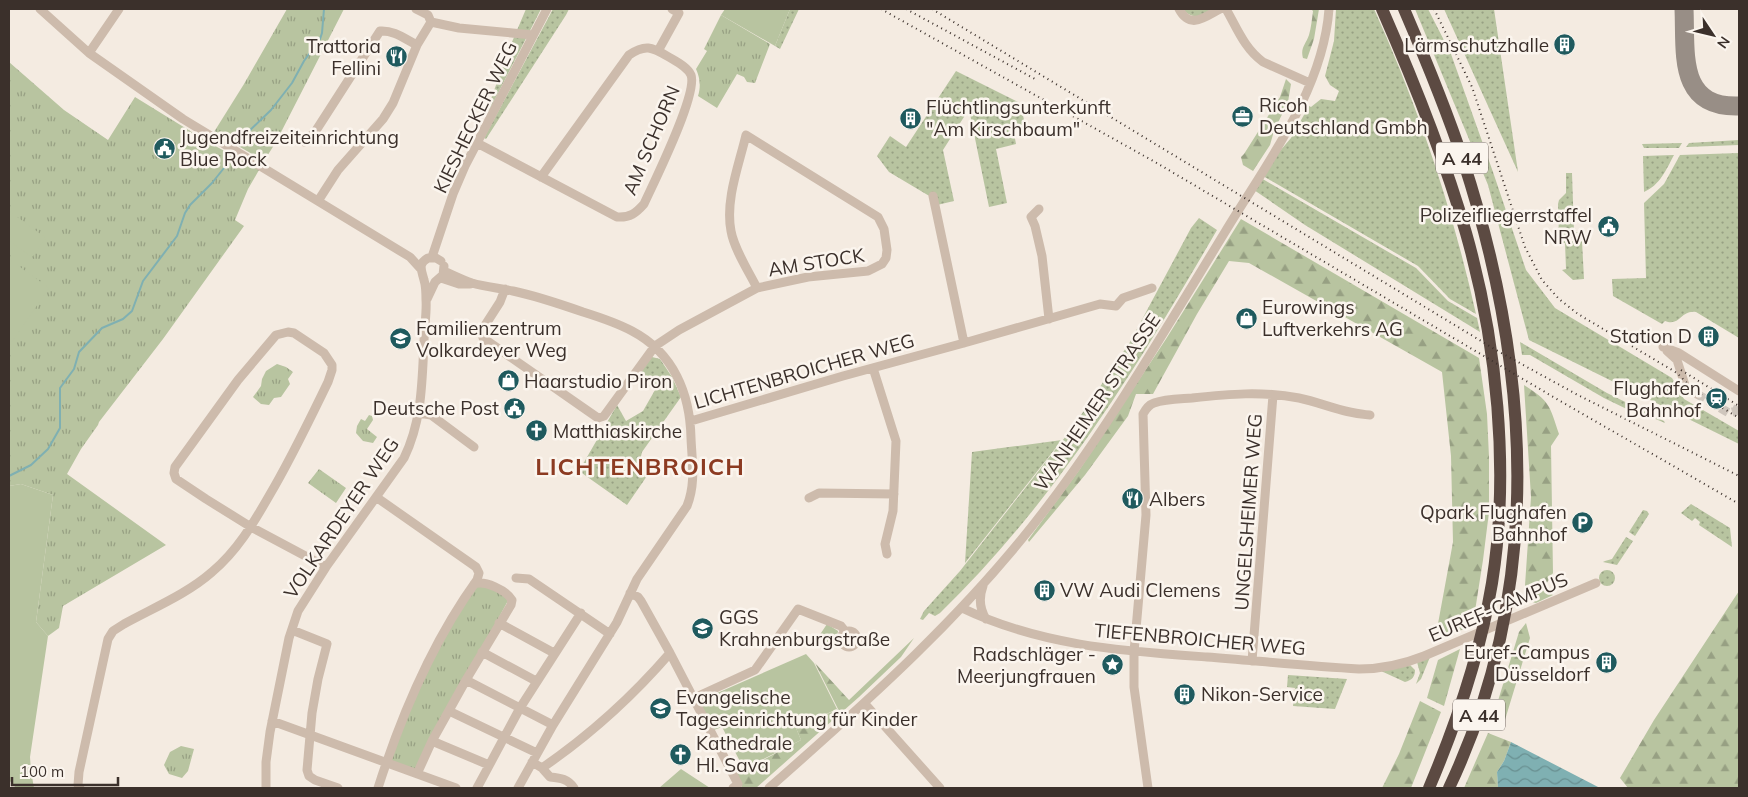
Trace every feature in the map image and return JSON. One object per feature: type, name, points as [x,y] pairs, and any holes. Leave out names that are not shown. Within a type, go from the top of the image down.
[{"type":"highway","name":"A 44","points":[[1382,9],[1414,83],[1443,161],[1466,234],[1481,300],[1494,386],[1499,438],[1499,495],[1493,572],[1485,619],[1470,679],[1454,729],[1429,788]]},
{"type":"highway","name":"A 44","points":[[1404,9],[1432,76],[1463,159],[1483,229],[1502,312],[1514,392],[1518,445],[1518,491],[1512,570],[1506,610],[1490,679],[1480,711],[1449,788]]},
{"type":"street","points":[[40,9],[90,53],[194,126],[410,257],[425,262],[441,261],[444,266],[440,277],[429,282],[424,279]]},
{"type":"street","points":[[90,53],[119,9]]},
{"type":"street","points":[[416,9],[428,16],[431,22],[454,28],[534,35]]},
{"type":"street","name":"KIESHECKER WEG","points":[[441,261],[437,250],[438,242],[453,194],[465,166],[547,9]]},
{"type":"street","points":[[541,177],[629,54],[645,47],[658,51],[679,13],[672,9]]},
{"type":"street","points":[[1179,9],[1184,16],[1193,20],[1203,18],[1220,9]]},
{"type":"street","points":[[1226,9],[1245,44],[1257,58],[1310,83]]},
{"type":"street","name":"WANHEIMER STRASSE","points":[[769,788],[865,704],[962,608],[1046,508],[1097,437],[1162,336],[1292,120],[1310,83],[1324,46],[1329,9]]},
{"type":"street","points":[[318,201],[338,170],[383,119],[400,89],[417,45],[431,22]]},
{"type":"street","points":[[304,142],[315,132],[380,31],[395,33],[417,45]]},
{"type":"street","name":"AM SCHORN","points":[[477,143],[616,217],[625,218],[635,214],[644,204],[663,162],[681,120],[693,84],[687,69],[658,51]]},
{"type":"street","name":"AM STOCK","points":[[655,346],[665,338],[757,288],[808,277],[868,271],[882,264],[886,258],[887,250],[882,222],[872,212],[746,135],[729,214],[731,232],[735,243],[757,288]]},
{"type":"street","points":[[933,196],[964,343]]},
{"type":"street","points":[[1039,209],[1031,217],[1042,256],[1049,319]]},
{"type":"street","name":"KIESHECKER WEG","points":[[425,262],[438,242]]},
{"type":"street","name":"VOLKARDEYER WEG","points":[[266,788],[266,762],[272,721],[298,611],[326,567],[404,458],[412,441],[419,413],[426,301],[424,279],[421,275],[425,262]]},
{"type":"street","name":"LICHTENBROICHER WEG","points":[[440,277],[459,284],[473,283],[547,299],[634,331],[655,346],[672,367],[686,394],[691,421],[1100,304],[1116,306],[1122,298],[1152,288]]},
{"type":"street","name":"VOLKARDEYER WEG","points":[[426,301],[440,277]]},
{"type":"street","points":[[506,289],[482,330],[483,338],[595,417],[601,417],[608,412],[655,346]]},
{"type":"street","points":[[80,788],[78,785],[79,772],[108,639],[113,632],[124,624],[211,573],[227,558],[251,527],[287,464],[328,382],[332,366],[324,353],[294,333],[288,332],[276,335],[234,386],[175,467],[174,473],[176,479],[251,527],[326,567]]},
{"type":"street","points":[[1697,394],[1685,386],[1677,360],[1663,347],[1679,353],[1739,391]]},
{"type":"street","points":[[874,368],[896,441],[893,511],[885,544],[887,554]]},
{"type":"street","points":[[1148,788],[1136,707],[1134,652],[1146,529],[1144,414],[1148,406],[1154,403],[1173,400],[1241,393],[1298,398],[1345,412],[1370,415]]},
{"type":"street","name":"UNGELSHEIMER WEG","points":[[1252,661],[1273,395]]},
{"type":"street","points":[[419,413],[431,415],[474,446]]},
{"type":"street","points":[[518,788],[553,725],[617,622],[637,579],[688,506],[694,478],[691,421]]},
{"type":"street","points":[[810,498],[819,493],[894,494]]},
{"type":"street","points":[[376,497],[476,567],[479,572],[479,577],[433,653],[405,713],[378,788]]},
{"type":"street","points":[[516,578],[529,579],[610,634]]},
{"type":"street","points":[[984,582],[980,600],[986,619]]},
{"type":"street","points":[[417,774],[432,741],[511,605],[508,594],[483,583],[474,584]]},
{"type":"street","name":"EUREF-CAMPUS","points":[[1413,660],[1596,583]]},
{"type":"street","points":[[630,593],[641,601],[694,698],[738,784],[733,788]]},
{"type":"street","name":"TIEFENBROICHER WEG","points":[[962,608],[1008,628],[1088,646],[1134,652],[1359,669],[1370,669],[1413,660]]},
{"type":"street","points":[[694,698],[755,670],[798,609],[841,626],[845,631]]},
{"type":"street","points":[[478,788],[520,708],[581,613]]},
{"type":"street","points":[[499,623],[554,653]]},
{"type":"street","points":[[292,630],[327,644],[318,679],[307,770],[309,776],[315,780],[338,788]]},
{"type":"street","points":[[482,652],[536,681]]},
{"type":"street","points":[[542,768],[590,733],[646,680],[670,653]]},
{"type":"street","points":[[466,680],[553,725]]},
{"type":"street","points":[[865,704],[940,788]]},
{"type":"street","points":[[449,711],[537,752]]},
{"type":"street","points":[[272,721],[456,788]]},
{"type":"street","points":[[432,741],[489,766]]},
{"type":"street","points":[[532,762],[542,768],[550,777],[563,778],[572,784],[574,788]]},
{"type":"green space","points":[[287,9],[344,9],[276,142],[264,161],[214,132]]},
{"type":"green space","points":[[526,9],[541,9],[489,111],[487,110],[509,49]]},
{"type":"green space","points":[[553,9],[569,9],[486,139],[484,138]]},
{"type":"green space","points":[[725,9],[790,9],[775,46],[721,15]]},
{"type":"green space","points":[[790,9],[799,9],[780,49],[775,46]]},
{"type":"green space","points":[[1182,9],[1212,9],[1204,14],[1193,16]]},
{"type":"green space","points":[[1311,9],[1319,9],[1314,39],[1307,59],[1303,58],[1302,51],[1309,35],[1313,11]]},
{"type":"green space","points":[[1336,9],[1374,9],[1406,84],[1433,159],[1467,274],[1476,314],[1450,299],[1418,266],[1263,176],[1291,138],[1309,106],[1311,107],[1321,99],[1335,101],[1339,91],[1330,85],[1325,76],[1334,41]]},
{"type":"green space","points":[[1415,9],[1428,9],[1451,54],[1526,270],[1555,308],[1672,378],[1684,399],[1739,431],[1739,444],[1529,340],[1488,185]]},
{"type":"green space","points":[[1444,9],[1494,9],[1518,172]]},
{"type":"green space","points":[[721,15],[770,44],[755,83],[747,82],[744,77],[737,74],[717,108],[698,96],[700,82],[696,69],[707,51],[704,49]]},
{"type":"green space","points":[[9,62],[64,110],[108,140],[135,97],[208,142],[259,170],[248,189],[235,220],[244,226],[163,339],[99,422],[67,474],[166,545],[63,606],[59,628],[48,636],[36,622],[53,495],[21,484],[9,486]]},
{"type":"green space","points":[[956,71],[1020,103],[1025,124],[1013,128],[1016,144],[996,149],[1007,203],[989,207],[969,109],[943,150],[954,201],[937,205],[931,197],[889,172],[877,156],[890,136],[906,147]]},
{"type":"green space","points":[[1286,79],[1291,84],[1288,102],[1274,131],[1270,145],[1253,171],[1243,165],[1241,157],[1280,97]]},
{"type":"green space","points":[[1739,140],[1739,145],[1686,147],[1689,143]]},
{"type":"green space","points":[[1682,143],[1679,148],[1644,148],[1642,144]]},
{"type":"green space","points":[[1739,153],[1739,338],[1696,312],[1687,313],[1674,322],[1665,321],[1662,324],[1613,296],[1612,279],[1646,278],[1644,203],[1664,184],[1680,155]]},
{"type":"green space","points":[[1674,155],[1658,181],[1644,192],[1643,156]]},
{"type":"green space","points":[[1566,173],[1572,173],[1574,232],[1580,232],[1579,238],[1559,238],[1558,204],[1559,200],[1566,193]]},
{"type":"green space","points":[[1261,178],[1416,268],[1448,301],[1477,318],[1480,332],[1305,225],[1254,190]]},
{"type":"green space","points":[[9,211],[46,238],[32,257],[9,241]]},
{"type":"green space","points":[[1199,218],[1217,230],[1125,382],[1092,431],[1020,526],[981,571],[940,613],[935,616],[929,613],[923,620],[920,619],[924,611],[960,571],[1073,427],[1130,342],[1191,228]]},
{"type":"green space","points":[[1241,219],[1479,358],[1487,414],[1489,512],[1475,611],[1467,628],[1435,640],[1453,542],[1451,456],[1442,372],[1249,263],[1229,261],[1153,394],[1136,394],[1128,416],[1085,475],[1029,542],[1028,540],[1080,469],[1166,339]]},
{"type":"green space","points":[[1559,241],[1582,241],[1584,279],[1573,280],[1562,270],[1566,269],[1565,243],[1559,244]]},
{"type":"green space","points":[[9,259],[49,288],[9,346]]},
{"type":"green space","points":[[1520,342],[1607,393],[1665,423],[1639,412],[1637,414],[1604,398],[1530,355],[1522,355]]},
{"type":"green space","points":[[652,357],[660,359],[672,377],[681,397],[642,452],[638,469],[647,476],[627,505],[579,471],[617,405],[626,421],[643,411],[655,390],[636,377]]},
{"type":"green space","points":[[277,364],[293,372],[288,379],[290,384],[281,397],[274,398],[269,405],[261,404],[253,397],[261,386],[266,371]]},
{"type":"green space","points":[[1524,385],[1548,405],[1559,434],[1551,446],[1553,573],[1543,589],[1553,595],[1536,603],[1524,600],[1531,497]]},
{"type":"green space","points":[[369,415],[372,416],[373,420],[367,429],[377,437],[373,443],[363,441],[356,433],[361,419],[365,421]]},
{"type":"green space","points":[[1062,440],[965,563],[972,452]]},
{"type":"green space","points":[[319,469],[346,488],[336,503],[308,483]]},
{"type":"green space","points":[[21,484],[53,495],[36,622],[48,636],[30,757],[34,788],[16,788],[9,780],[9,486]]},
{"type":"green space","points":[[1691,504],[1730,528],[1732,547],[1699,525],[1700,522],[1695,518],[1692,521],[1681,513]]},
{"type":"green space","points":[[1643,510],[1649,514],[1635,536],[1629,532]]},
{"type":"green space","points":[[1626,537],[1633,541],[1617,565],[1603,562],[1612,559]]},
{"type":"green space","points":[[1604,570],[1610,570],[1615,575],[1613,584],[1604,586],[1599,581],[1599,575]]},
{"type":"green space","points":[[479,583],[510,597],[417,768],[413,770],[391,762],[394,740],[439,642]]},
{"type":"green space","points":[[1739,591],[1739,788],[1628,788],[1620,778],[1654,720]]},
{"type":"green space","points":[[1526,623],[1530,638],[1504,723],[1490,727],[1519,632]]},
{"type":"green space","points":[[827,624],[838,631],[832,645],[819,636]]},
{"type":"green space","points":[[914,638],[901,657],[859,697],[756,788],[740,788],[742,786],[736,774],[801,740],[796,728],[838,709],[815,663],[849,700]]},
{"type":"green space","points":[[1460,649],[1444,706],[1427,698],[1438,660]]},
{"type":"green space","points":[[806,654],[814,663],[837,709],[796,728],[801,740],[744,769],[722,727],[714,730],[699,701]]},
{"type":"green space","points":[[1430,657],[1421,679],[1416,684],[1420,673],[1417,662]]},
{"type":"green space","points":[[1410,665],[1415,670],[1414,676],[1405,682],[1381,671]]},
{"type":"green space","points":[[1288,675],[1347,679],[1335,709],[1293,706],[1295,688],[1287,687]]},
{"type":"green space","points":[[1420,701],[1441,712],[1411,788],[1382,788],[1399,754]]},
{"type":"green space","points":[[1488,733],[1511,742],[1504,761],[1497,772],[1498,788],[1464,788]]},
{"type":"green space","points":[[181,746],[194,749],[188,771],[182,778],[169,774],[164,765],[170,752]]},
{"type":"green space","points":[[681,769],[710,788],[659,788]]},
{"type":"water","points":[[1511,742],[1600,788],[1498,788],[1497,772],[1504,761]]},
{"type":"waterway","points":[[242,138],[271,110],[292,83],[304,61],[320,39],[324,9]]},
{"type":"waterway","points":[[9,476],[31,465],[48,449],[60,428],[60,388],[74,369],[79,352],[102,328],[123,319],[132,311],[143,281],[177,236],[185,213],[190,205],[212,183],[228,163]]},
{"type":"taxiway","points":[[1684,9],[1686,60],[1689,75],[1695,88],[1705,98],[1719,104],[1739,106]]},
{"type":"tunnel","points":[[1697,394],[1729,413],[1736,411],[1739,405]]},
{"type":"railway","points":[[881,9],[1155,162],[1739,504]]},
{"type":"railway","points":[[906,9],[1035,79]]},
{"type":"railway","points":[[932,9],[1496,350],[1576,394],[1739,476]]},
{"type":"railway","points":[[1434,9],[1472,87],[1525,247],[1542,280],[1559,299],[1578,314],[1677,373],[1695,391],[1739,418]]},
{"type":"railway","points":[[1681,370],[1739,406]]},
{"type":"place","name":"Lärmschutzhalle","points":[[1565,45]]},
{"type":"place","name":"Trattoria Fellini","points":[[397,57]]},
{"type":"place","name":"Ricoh Deutschland Gmbh","points":[[1243,116]]},
{"type":"place","name":"Flüchtlingsunterkunft \"Am Kirschbaum\"","points":[[910,118]]},
{"type":"place","name":"Jugendfreizeiteinrichtung Blue Rock","points":[[164,148]]},
{"type":"place","name":"Polizeifliegerrstaffel NRW","points":[[1608,226]]},
{"type":"place","name":"Eurowings Luftverkehrs AG","points":[[1246,318]]},
{"type":"place","name":"Station D","points":[[1708,336]]},
{"type":"place","name":"Familienzentrum Volkardeyer Weg","points":[[400,339]]},
{"type":"place","name":"Haarstudio Piron","points":[[508,381]]},
{"type":"place","name":"Flughafen Bahnhof","points":[[1717,399]]},
{"type":"place","name":"Deutsche Post","points":[[515,408]]},
{"type":"place","name":"Matthiaskirche","points":[[537,431]]},
{"type":"place","name":"Albers","points":[[1133,499]]},
{"type":"place","name":"Qpark Flughafen Bahnhof","points":[[1583,523]]},
{"type":"place","name":"VW Audi Clemens","points":[[1044,590]]},
{"type":"place","name":"GGS Krahnenburgstraße","points":[[703,628]]},
{"type":"place","name":"Euref-Campus Düsseldorf","points":[[1606,663]]},
{"type":"place","name":"Radschläger - Meerjungfrauen","points":[[1112,665]]},
{"type":"place","name":"Nikon-Service","points":[[1185,694]]},
{"type":"place","name":"Evangelische Tageseinrichtung für Kinder","points":[[660,708]]},
{"type":"place","name":"Kathedrale Hl. Sava","points":[[680,754]]},
{"type":"district","name":"LICHTENBROICH","points":[[640,466]]}]
